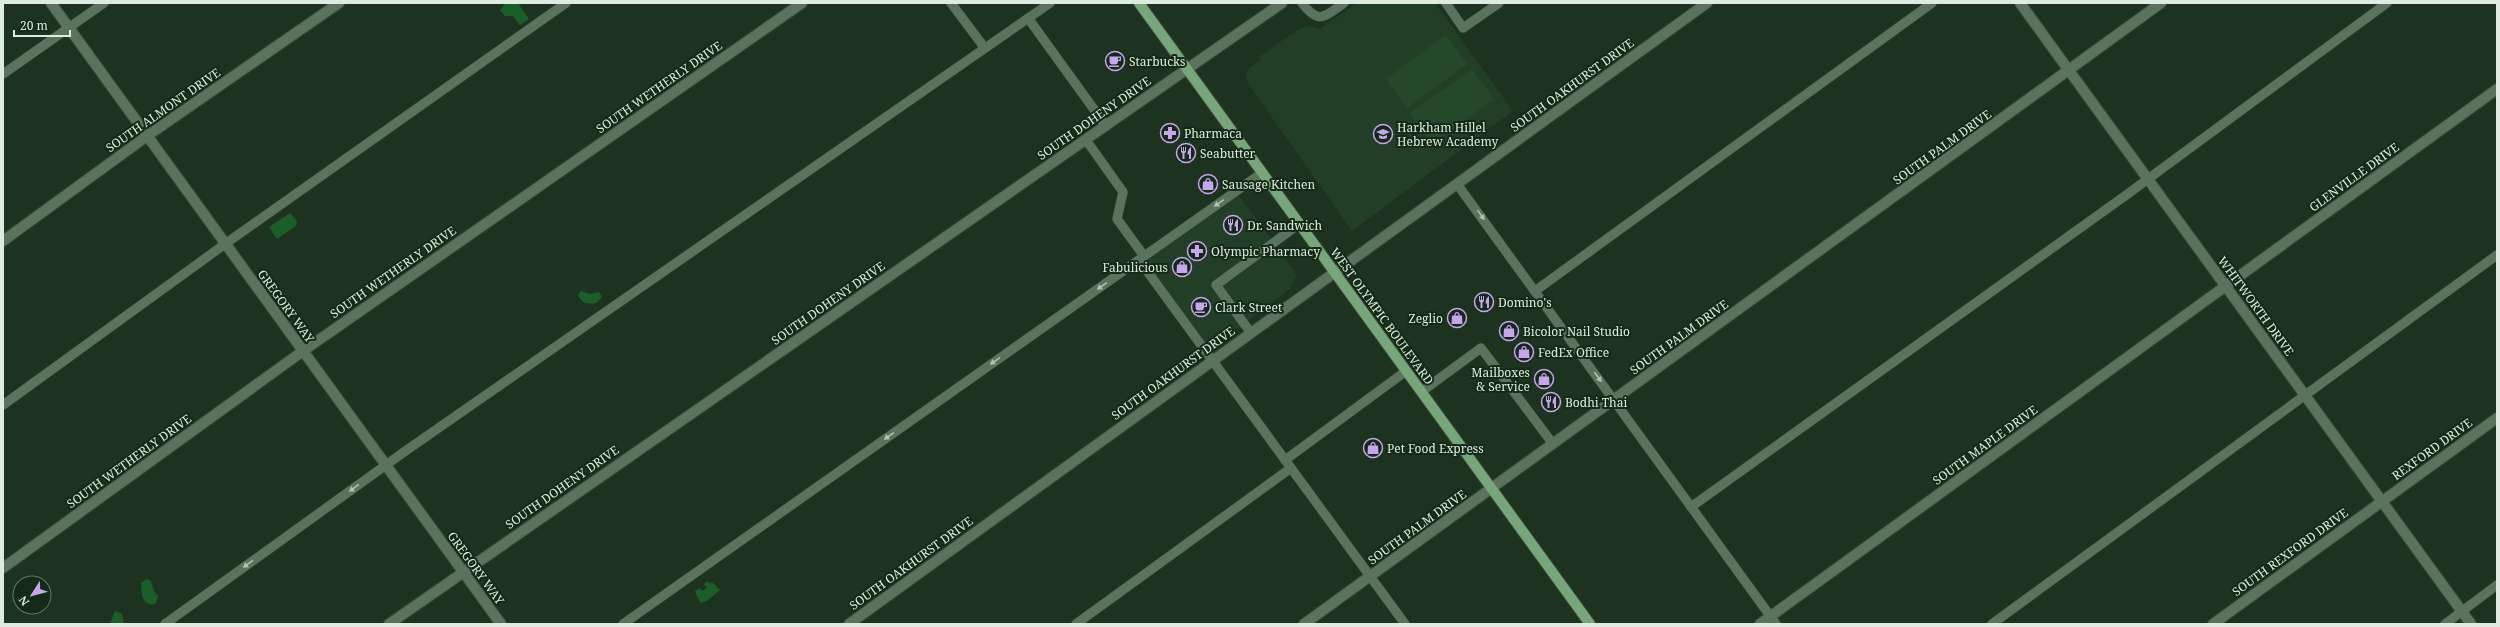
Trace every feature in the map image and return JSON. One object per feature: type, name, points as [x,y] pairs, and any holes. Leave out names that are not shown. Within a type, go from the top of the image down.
[{"type":"main road","name":"WEST OLYMPIC BOULEVARD","points":[[1139,3],[1590,624]]},
{"type":"street","name":"GREGORY WAY","points":[[51,3],[501,624]]},
{"type":"street","name":"SOUTH ALMONT DRIVE","points":[[3,241],[147,136],[339,3]]},
{"type":"street","name":"SOUTH WETHERLY DRIVE","points":[[3,568],[303,351],[802,3]]},
{"type":"street","name":"SOUTH DOHENY DRIVE","points":[[389,624],[1188,70],[1282,3]]},
{"type":"street","name":"SOUTH OAKHURST DRIVE","points":[[849,624],[1707,3]]},
{"type":"street","name":"WHITWORTH DRIVE","points":[[2020,3],[2470,624]]},
{"type":"street","name":"SOUTH PALM DRIVE","points":[[1304,624],[2070,71],[2161,3]]},
{"type":"street","name":"GLENVILLE DRIVE","points":[[2226,286],[2497,89]]},
{"type":"street","name":"SOUTH MAPLE DRIVE","points":[[1760,624],[1773,620],[2226,286]]},
{"type":"street","name":"REXFORD DRIVE","points":[[2382,502],[2497,418]]},
{"type":"street","name":"SOUTH REXFORD DRIVE","points":[[2213,624],[2382,502]]},
{"type":"lane","points":[[3,74],[104,3]]},
{"type":"lane","points":[[3,405],[225,244],[566,3]]},
{"type":"lane","points":[[951,3],[984,47]]},
{"type":"lane","points":[[165,624],[386,465],[984,47],[1050,3]]},
{"type":"lane","points":[[1302,3],[1311,14],[1318,18],[1325,17],[1344,3]]},
{"type":"lane","points":[[1446,3],[1463,28],[1499,3]]},
{"type":"lane","points":[[1535,291],[1932,3]]},
{"type":"lane","points":[[1691,507],[2148,178],[2387,3]]},
{"type":"lane","points":[[1028,18],[1106,126]]},
{"type":"lane","points":[[1086,140],[1123,192],[1118,219],[1142,258],[1213,361],[1405,624]]},
{"type":"lane","points":[[623,624],[1262,173]]},
{"type":"lane","points":[[1457,184],[1773,620]]},
{"type":"lane","points":[[1251,333],[1216,285],[1299,224]]},
{"type":"lane","points":[[1992,624],[2497,255]]},
{"type":"lane","points":[[1421,392],[1481,348],[1552,444]]},
{"type":"lane","points":[[1285,460],[1406,371]]},
{"type":"lane","points":[[1076,624],[1291,468]]},
{"type":"lane","points":[[2445,624],[2497,585]]},
{"type":"shaded area","points":[[506,3],[518,3],[529,19],[520,25],[513,16],[505,16],[500,10]]},
{"type":"shaded area","name":"Harkham Hillel Hebrew Academy","points":[[1357,3],[1435,3],[1513,111],[1352,231],[1249,85],[1246,76],[1248,69],[1261,59],[1259,57],[1294,32],[1306,26],[1320,29]]},
{"type":"shaded area","points":[[1446,35],[1467,64],[1407,108],[1386,79]]},
{"type":"shaded area","points":[[1472,69],[1494,99],[1432,144],[1410,113]]},
{"type":"shaded area","points":[[1237,193],[1297,275],[1290,289],[1210,349],[1143,260]]},
{"type":"shaded area","points":[[290,213],[297,221],[296,226],[277,239],[269,227]]},
{"type":"shaded area","points":[[581,291],[590,294],[599,292],[602,297],[596,303],[590,304],[583,302],[578,295]]},
{"type":"shaded area","points":[[147,579],[151,581],[154,591],[158,596],[156,603],[152,605],[145,602],[142,595],[141,583]]},
{"type":"shaded area","points":[[708,581],[710,584],[712,582],[720,590],[707,601],[700,603],[695,591],[700,588],[702,591],[707,588],[704,584]]},
{"type":"shaded area","points":[[115,611],[122,614],[124,624],[110,624]]},
{"type":"place","name":"Starbucks","points":[[1115,61]]},
{"type":"place","name":"Pharmaca","points":[[1170,133]]},
{"type":"place","name":"Harkham Hillel Hebrew Academy","points":[[1383,134]]},
{"type":"place","name":"Seabutter","points":[[1186,153]]},
{"type":"place","name":"Sausage Kitchen","points":[[1208,184]]},
{"type":"place","name":"Dr. Sandwich","points":[[1233,225]]},
{"type":"place","name":"Olympic Pharmacy","points":[[1197,251]]},
{"type":"place","name":"Fabulicious","points":[[1182,267]]},
{"type":"place","name":"Domino's","points":[[1484,302]]},
{"type":"place","name":"Clark Street","points":[[1201,307]]},
{"type":"place","name":"Zeglio","points":[[1457,318]]},
{"type":"place","name":"Bicolor Nail Studio","points":[[1509,331]]},
{"type":"place","name":"FedEx Office","points":[[1524,352]]},
{"type":"place","name":"Mailboxes & Service","points":[[1544,379]]},
{"type":"place","name":"Bodhi Thai","points":[[1551,402]]},
{"type":"place","name":"Pet Food Express","points":[[1373,448]]}]
